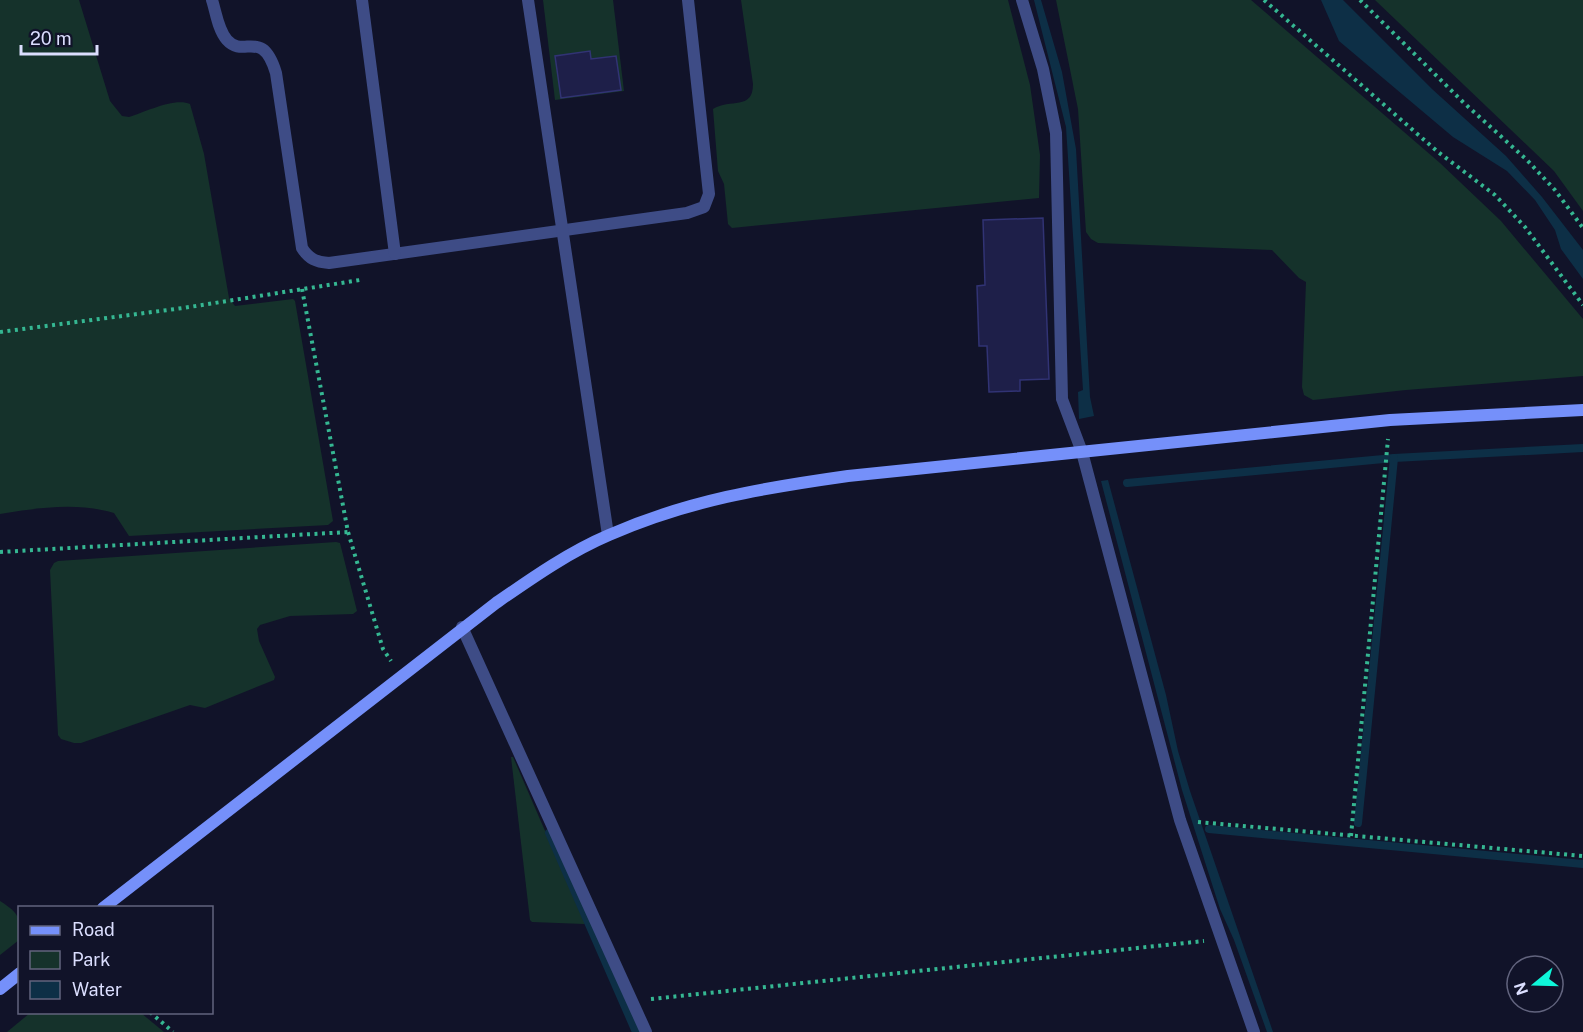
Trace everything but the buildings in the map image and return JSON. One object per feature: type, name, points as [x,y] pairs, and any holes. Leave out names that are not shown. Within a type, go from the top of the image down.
[{"type":"street","points":[[212,0],[227,41],[233,45],[261,47],[273,61],[302,248],[308,257],[318,262],[329,263],[563,231],[701,209],[706,204],[709,194],[688,0]]},
{"type":"street","points":[[362,0],[395,254]]},
{"type":"street","points":[[528,0],[608,535]]},
{"type":"street","points":[[1022,0],[1043,69],[1056,133],[1062,399],[1082,452],[1180,820],[1254,1032]]},
{"type":"street","points":[[106,906],[462,627],[524,584],[608,535],[665,513],[704,501],[769,487],[848,476],[1390,420],[1583,410]]},
{"type":"street","points":[[462,627],[646,1032]]},
{"type":"street","points":[[0,989],[18,976]]},
{"type":"path","points":[[1264,0],[1438,152],[1495,195],[1525,227],[1583,304]]},
{"type":"path","points":[[1360,0],[1463,102],[1527,159],[1555,190],[1583,228]]},
{"type":"path","points":[[302,290],[348,532],[383,649]]},
{"type":"path","points":[[0,332],[183,308]]},
{"type":"path","points":[[1351,836],[1390,420]]},
{"type":"path","points":[[0,552],[348,532]]},
{"type":"path","points":[[1202,822],[1583,856]]},
{"type":"path","points":[[633,1001],[1223,939]]},
{"type":"path","points":[[152,1014],[173,1032]]},
{"type":"green space","points":[[0,0],[79,0],[110,101],[122,116],[129,117],[176,102],[190,104],[204,154],[229,298],[235,306],[293,299],[295,301],[333,521],[328,525],[129,536],[114,513],[100,510],[57,507],[0,514]]},
{"type":"green space","points":[[543,0],[613,0],[624,91],[555,100]]},
{"type":"green space","points":[[741,0],[1008,0],[1030,85],[1040,155],[1039,198],[732,228],[728,224],[724,184],[718,171],[713,109],[745,101],[752,92],[753,84]]},
{"type":"green space","points":[[1056,0],[1251,0],[1440,163],[1501,221],[1583,319],[1583,376],[1313,400],[1304,395],[1302,387],[1306,282],[1299,278],[1272,250],[1098,243],[1086,232],[1078,109]]},
{"type":"green space","points":[[1375,0],[1583,0],[1583,211],[1554,171]]},
{"type":"green space","points":[[340,543],[357,611],[353,614],[290,616],[260,625],[257,629],[259,641],[275,677],[274,680],[205,708],[190,705],[81,743],[61,739],[58,735],[50,570],[54,563]]},
{"type":"green space","points":[[511,757],[513,757],[584,924],[532,922],[530,920]]},
{"type":"green space","points":[[0,901],[12,909],[18,919],[18,941],[0,955]]},
{"type":"green space","points":[[29,1014],[142,1014],[164,1032],[7,1032]]},
{"type":"water","points":[[1034,0],[1041,0],[1062,72],[1076,149],[1090,397],[1094,416],[1079,419],[1078,392],[1083,390],[1066,127]]},
{"type":"water","points":[[1321,0],[1343,0],[1432,89],[1506,156],[1542,197],[1583,250],[1583,279],[1561,249],[1555,230],[1535,200],[1507,171],[1453,137],[1339,41]]},
{"type":"water","points":[[1108,480],[1166,695],[1178,751],[1273,1032],[1267,1032],[1234,940],[1220,909],[1182,790],[1101,481]]},
{"type":"waterway","points":[[1127,483],[1394,458],[1583,448]]},
{"type":"waterway","points":[[1358,823],[1394,458]]},
{"type":"waterway","points":[[1209,829],[1583,864]]},
{"type":"waterway","points":[[549,833],[636,1032]]}]
